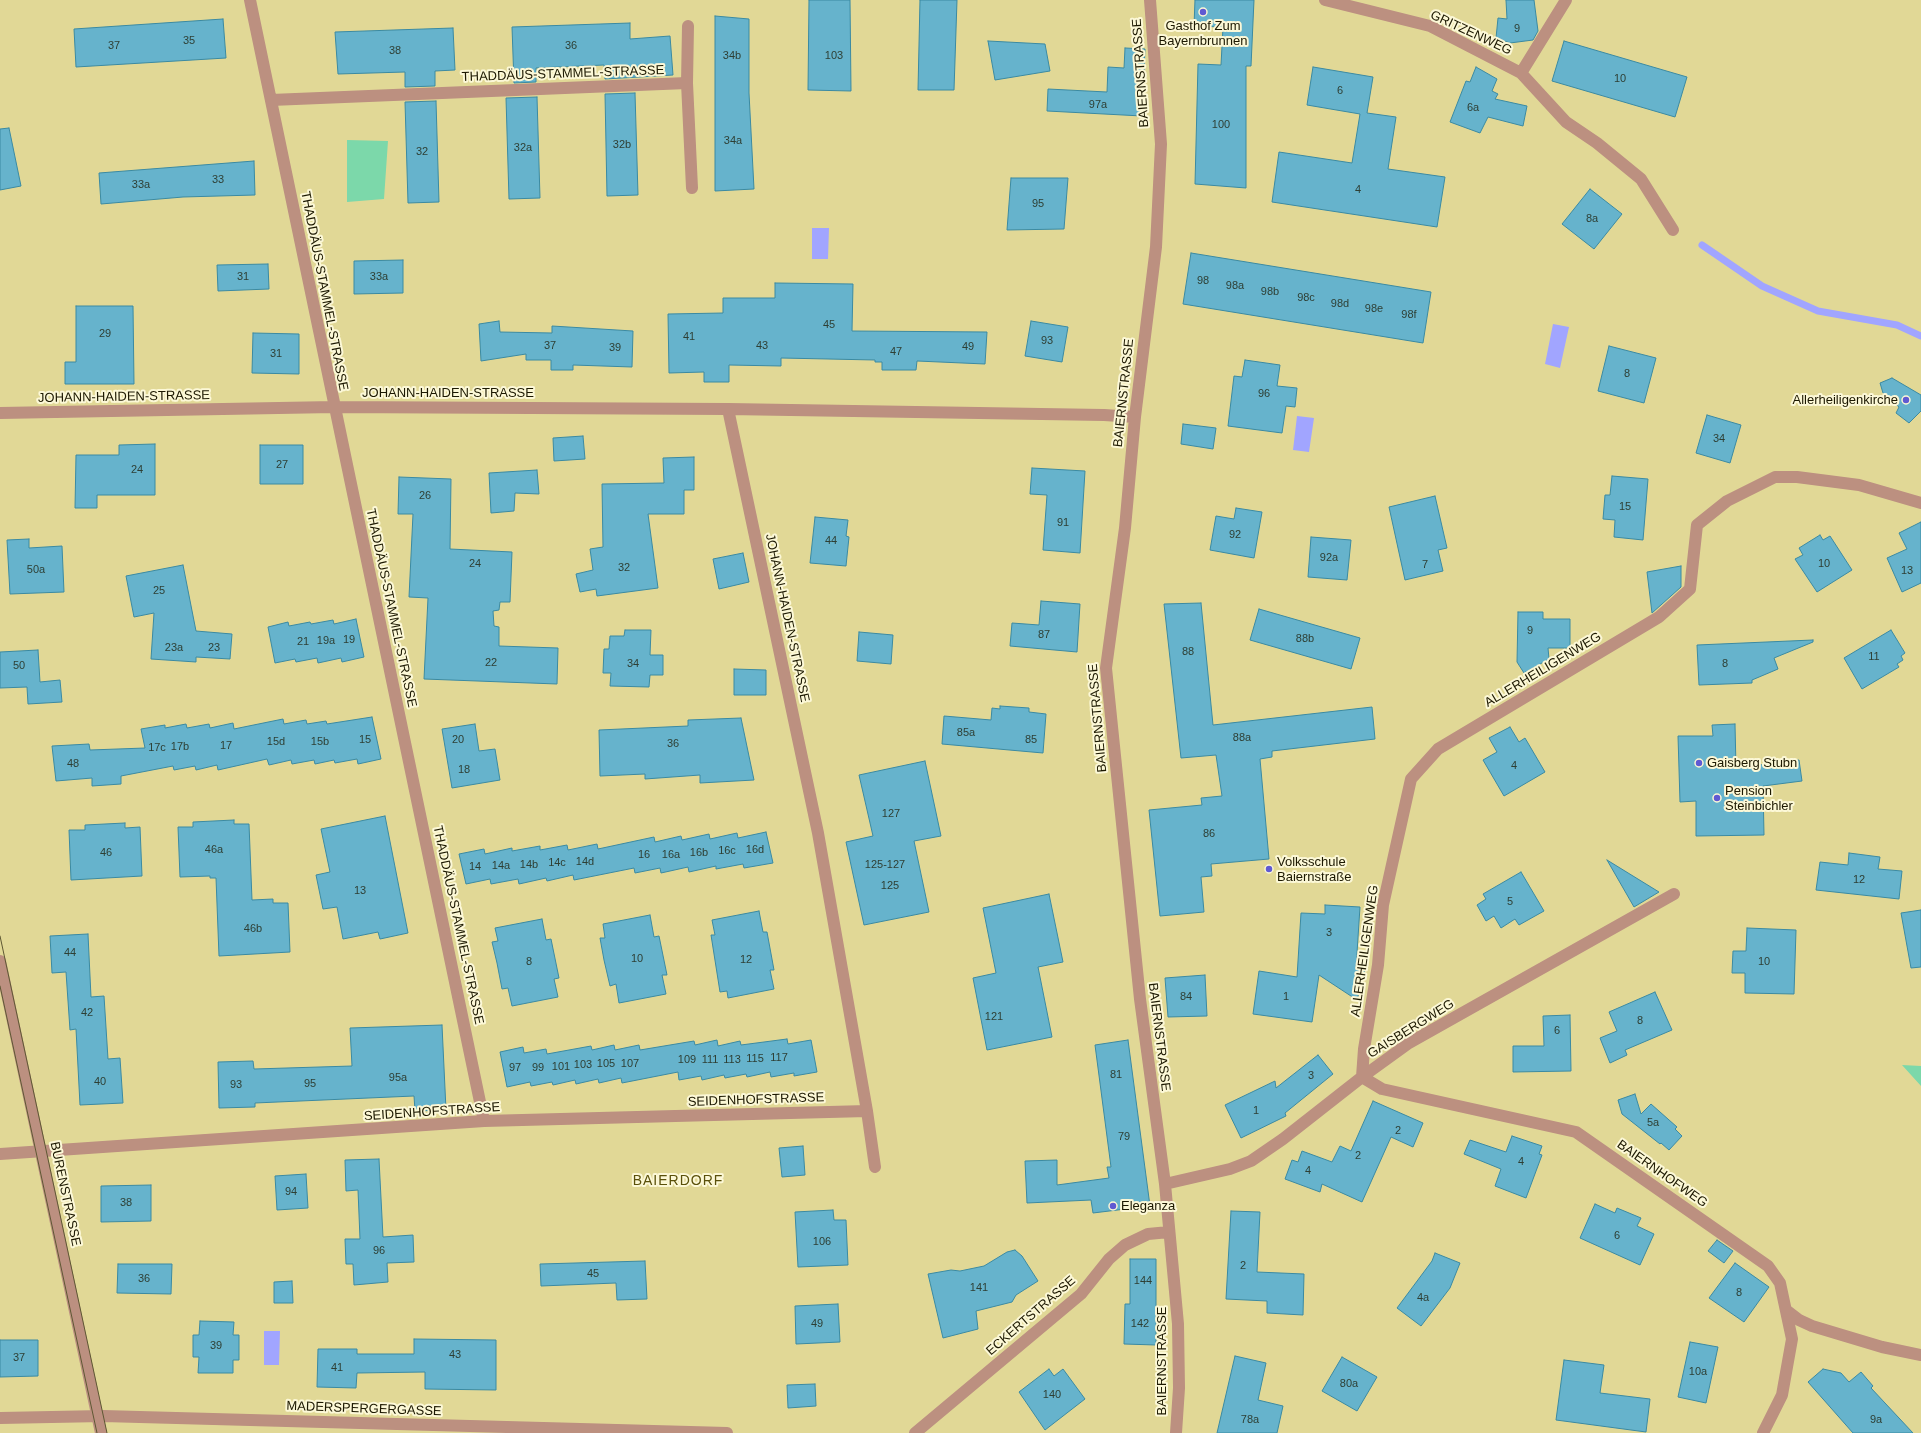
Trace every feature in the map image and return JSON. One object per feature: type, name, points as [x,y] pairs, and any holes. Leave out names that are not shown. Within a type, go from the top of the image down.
[{"type":"street","name":"THADDÄUS-STAMMEL-STRASSE","points":[[250,0],[484,1122]]},
{"type":"street","name":"BAIERNSTRASSE","points":[[1150,0],[1161,144],[1156,246],[1135,417],[1125,528],[1106,668],[1140,999],[1165,1184],[1178,1324],[1179,1388],[1176,1433]]},
{"type":"street","name":"GRITZENWEG","points":[[1325,0],[1430,26],[1521,73],[1566,0]]},
{"type":"street","points":[[688,26],[687,83],[692,188]]},
{"type":"street","points":[[1521,73],[1566,122],[1597,143],[1641,179],[1673,230]]},
{"type":"street","name":"THADDÄUS-STAMMEL-STRASSE","points":[[271,100],[687,83]]},
{"type":"street","name":"JOHANN-HAIDEN-STRASSE","points":[[0,413],[334,407],[728,409],[1104,415],[1135,417]]},
{"type":"street","name":"JOHANN-HAIDEN-STRASSE","points":[[728,409],[818,833],[867,1111]]},
{"type":"street","name":"ALLERHEILIGENWEG","points":[[1362,1077],[1364,1049],[1378,965],[1383,905],[1411,779],[1433,754],[1438,749],[1659,617],[1690,589],[1697,525],[1727,501],[1775,477],[1797,477],[1859,485],[1921,503]]},
{"type":"street","name":"GAISBERGWEG","points":[[1165,1184],[1230,1170],[1251,1161],[1283,1139],[1362,1077],[1409,1043],[1674,894]]},
{"type":"street","name":"BURENSTRASSE","points":[[0,961],[101,1433]]},
{"type":"street","name":"BAIERNHOFWEG","points":[[1362,1077],[1382,1089],[1576,1132],[1768,1266],[1780,1283],[1792,1339],[1782,1395],[1763,1433]]},
{"type":"street","points":[[867,1111],[875,1167]]},
{"type":"street","name":"SEIDENHOFSTRASSE","points":[[0,1154],[484,1122],[867,1111]]},
{"type":"street","name":"ECKERTSTRASSE","points":[[915,1433],[1081,1294],[1109,1259],[1125,1245],[1148,1234],[1169,1232]]},
{"type":"street","points":[[1786,1310],[1799,1320],[1812,1326],[1882,1347],[1921,1355]]},
{"type":"street","name":"MADERSPERGERGASSE","points":[[0,1418],[98,1416],[727,1433]]},
{"type":"green space","points":[[347,140],[388,141],[384,199],[347,202]]},
{"type":"green space","points":[[1902,1065],[1921,1066],[1921,1086]]},
{"type":"water","points":[[812,228],[829,228],[828,259],[812,259]]},
{"type":"water","points":[[1553,324],[1569,327],[1560,368],[1545,364]]},
{"type":"water","points":[[1297,416],[1314,418],[1309,452],[1293,450]]},
{"type":"water","points":[[264,1331],[280,1331],[279,1365],[264,1365]]},
{"type":"building","points":[[809,0],[850,0],[851,91],[808,90]]},
{"type":"building","points":[[920,0],[957,0],[954,90],[918,90]]},
{"type":"building","points":[[1195,0],[1254,0],[1251,66],[1246,66],[1246,188],[1195,184],[1198,64],[1221,65],[1223,27],[1194,26]]},
{"type":"building","points":[[1506,0],[1534,0],[1538,31],[1533,40],[1510,43],[1496,38],[1498,18],[1507,19]]},
{"type":"building","points":[[715,16],[749,19],[749,93],[754,189],[715,191]]},
{"type":"building","points":[[223,19],[226,58],[76,67],[74,29]]},
{"type":"building","points":[[630,23],[630,39],[670,36],[673,75],[605,79],[604,65],[536,68],[536,82],[514,83],[512,27]]},
{"type":"building","points":[[453,28],[455,70],[435,71],[435,86],[405,87],[405,72],[338,74],[335,32]]},
{"type":"building","points":[[988,41],[1045,44],[1050,71],[995,80]]},
{"type":"building","points":[[1564,41],[1687,77],[1675,117],[1552,81]]},
{"type":"building","points":[[1125,48],[1145,49],[1142,116],[1047,111],[1048,89],[1107,92],[1108,67],[1124,68]]},
{"type":"building","points":[[1313,67],[1373,77],[1367,113],[1396,117],[1388,169],[1445,177],[1437,227],[1272,202],[1279,152],[1352,163],[1360,114],[1307,105]]},
{"type":"building","points":[[1476,67],[1497,79],[1492,91],[1498,94],[1495,99],[1527,106],[1523,126],[1488,117],[1480,133],[1450,122],[1466,81],[1470,82]]},
{"type":"building","points":[[635,93],[638,195],[607,196],[605,94]]},
{"type":"building","points":[[537,97],[540,198],[509,199],[506,98]]},
{"type":"building","points":[[436,101],[439,202],[408,203],[405,102]]},
{"type":"building","points":[[9,128],[21,186],[0,190],[0,129]]},
{"type":"building","points":[[254,161],[255,195],[183,197],[101,204],[99,173]]},
{"type":"building","points":[[1011,178],[1068,178],[1064,229],[1007,230]]},
{"type":"building","points":[[1590,189],[1622,214],[1594,249],[1562,224]]},
{"type":"building","points":[[1191,253],[1431,292],[1423,343],[1183,304]]},
{"type":"building","points":[[403,260],[403,293],[354,294],[354,261]]},
{"type":"building","points":[[268,264],[269,289],[218,291],[217,265]]},
{"type":"building","points":[[775,283],[853,284],[852,331],[987,332],[985,364],[917,361],[916,370],[882,370],[882,362],[875,362],[875,360],[781,358],[781,366],[729,365],[729,382],[704,382],[704,372],[669,373],[668,314],[723,313],[723,298],[775,298]]},
{"type":"building","points":[[76,306],[133,306],[134,384],[65,384],[65,362],[76,362]]},
{"type":"building","points":[[499,321],[500,332],[552,333],[552,326],[633,331],[632,367],[573,365],[573,370],[551,370],[551,360],[526,360],[526,354],[481,361],[479,324]]},
{"type":"building","points":[[1031,321],[1068,327],[1062,362],[1025,356]]},
{"type":"building","points":[[253,333],[299,334],[299,374],[252,373]]},
{"type":"building","points":[[1609,346],[1656,358],[1644,403],[1598,391]]},
{"type":"building","points":[[1245,360],[1280,365],[1277,386],[1297,388],[1295,407],[1286,406],[1282,433],[1228,426],[1234,376],[1242,377]]},
{"type":"building","name":"Allerheiligenkirche","points":[[1892,378],[1921,395],[1921,411],[1909,423],[1896,413],[1899,407],[1883,393],[1880,383]]},
{"type":"building","points":[[1707,415],[1741,425],[1730,463],[1696,453]]},
{"type":"building","points":[[1183,424],[1216,428],[1213,449],[1181,444]]},
{"type":"building","points":[[583,436],[585,459],[554,461],[553,438]]},
{"type":"building","points":[[155,444],[155,495],[97,495],[97,508],[75,508],[76,455],[119,455],[119,445]]},
{"type":"building","points":[[260,445],[303,445],[303,484],[260,484]]},
{"type":"building","points":[[694,457],[694,490],[684,490],[684,514],[648,514],[658,588],[597,596],[596,589],[580,592],[576,574],[593,570],[590,549],[603,547],[602,484],[664,483],[663,458]]},
{"type":"building","points":[[1032,468],[1085,471],[1080,553],[1043,550],[1047,495],[1030,494]]},
{"type":"building","points":[[537,470],[539,494],[515,493],[514,511],[491,513],[489,473]]},
{"type":"building","points":[[1612,476],[1648,479],[1643,540],[1614,537],[1615,520],[1603,519],[1605,495],[1610,495]]},
{"type":"building","points":[[399,477],[451,479],[450,549],[512,552],[510,602],[500,602],[499,610],[493,611],[494,626],[499,627],[499,646],[558,648],[557,684],[424,679],[428,598],[409,597],[413,514],[398,514]]},
{"type":"building","points":[[1435,496],[1447,548],[1438,550],[1443,571],[1405,580],[1389,507]]},
{"type":"building","points":[[1236,508],[1262,512],[1254,558],[1210,550],[1216,516],[1234,519]]},
{"type":"building","points":[[815,517],[848,520],[846,536],[849,537],[846,566],[810,563]]},
{"type":"building","points":[[1921,522],[1921,583],[1902,592],[1887,558],[1907,549],[1899,533]]},
{"type":"building","points":[[1820,535],[1823,540],[1830,536],[1852,570],[1817,592],[1795,559],[1803,555],[1799,548]]},
{"type":"building","points":[[1311,537],[1351,540],[1347,580],[1308,577]]},
{"type":"building","points":[[29,539],[29,548],[62,546],[64,592],[10,594],[7,540]]},
{"type":"building","points":[[743,553],[749,582],[719,589],[713,559]]},
{"type":"building","points":[[183,565],[196,631],[232,634],[230,659],[196,657],[196,662],[151,659],[154,613],[134,617],[126,576]]},
{"type":"building","points":[[1681,566],[1681,587],[1652,613],[1647,572]]},
{"type":"building","points":[[1041,601],[1080,604],[1077,652],[1010,646],[1012,623],[1039,625]]},
{"type":"building","points":[[1201,603],[1213,725],[1372,707],[1375,739],[1272,751],[1272,757],[1260,759],[1269,859],[1211,864],[1212,876],[1201,877],[1204,912],[1160,916],[1149,810],[1202,805],[1201,798],[1222,796],[1216,755],[1181,758],[1164,604]]},
{"type":"building","points":[[1259,609],[1360,638],[1351,669],[1250,640]]},
{"type":"building","points":[[1518,612],[1543,612],[1543,619],[1570,619],[1570,648],[1548,648],[1549,659],[1524,673],[1517,662]]},
{"type":"building","points":[[356,619],[364,657],[342,662],[341,658],[318,663],[317,658],[296,662],[295,659],[275,663],[268,627],[288,622],[289,626],[333,620],[334,624]]},
{"type":"building","points":[[625,630],[651,630],[650,655],[663,655],[663,675],[650,675],[649,687],[610,686],[611,673],[603,673],[604,649],[609,649],[610,636],[624,636]]},
{"type":"building","points":[[1891,630],[1905,653],[1901,656],[1903,660],[1897,664],[1899,667],[1862,689],[1844,658]]},
{"type":"building","points":[[859,632],[893,635],[891,664],[857,661]]},
{"type":"building","points":[[1813,640],[1813,642],[1774,658],[1778,669],[1752,680],[1752,683],[1699,685],[1697,645]]},
{"type":"building","points":[[38,650],[40,682],[60,680],[62,702],[28,704],[27,687],[0,688],[0,652]]},
{"type":"building","points":[[734,669],[766,670],[766,695],[734,695]]},
{"type":"building","points":[[1000,706],[1029,708],[1029,712],[1046,714],[1043,753],[942,744],[944,716],[991,720],[992,708],[1000,709]]},
{"type":"building","points":[[372,717],[381,759],[358,764],[357,759],[335,763],[334,760],[315,764],[314,760],[292,764],[291,760],[269,765],[267,759],[218,770],[217,765],[196,770],[195,766],[174,770],[173,766],[121,776],[121,784],[92,786],[92,778],[56,781],[52,746],[89,744],[90,750],[145,748],[141,729],[165,725],[165,728],[186,724],[187,728],[209,724],[210,728],[233,723],[234,729],[283,719],[284,724],[306,720],[307,724],[326,721],[327,724]]},
{"type":"building","points":[[741,718],[754,780],[700,783],[700,775],[645,779],[645,774],[600,776],[599,730],[688,726],[688,720]]},
{"type":"building","points":[[475,724],[479,751],[495,749],[500,780],[452,788],[442,729]]},
{"type":"building","points":[[1735,724],[1736,768],[1799,760],[1802,781],[1763,786],[1764,835],[1696,836],[1696,801],[1680,802],[1678,736],[1713,736],[1712,725]]},
{"type":"building","points":[[1510,727],[1519,742],[1525,738],[1545,772],[1504,796],[1483,760],[1497,752],[1489,738]]},
{"type":"building","points":[[925,761],[941,836],[914,841],[929,912],[864,925],[846,842],[873,836],[859,775]]},
{"type":"building","points":[[385,816],[408,933],[380,939],[378,932],[343,939],[337,907],[323,909],[316,875],[330,872],[321,829]]},
{"type":"building","points":[[234,820],[234,824],[249,824],[252,900],[273,899],[273,903],[288,903],[290,952],[219,956],[216,878],[210,878],[210,876],[180,877],[178,827],[193,827],[193,822]]},
{"type":"building","points":[[125,823],[125,828],[140,827],[142,876],[71,880],[69,830],[85,830],[85,825]]},
{"type":"building","points":[[766,832],[773,863],[744,868],[743,864],[716,869],[716,866],[689,872],[688,867],[661,873],[660,868],[635,873],[634,868],[574,880],[573,875],[547,881],[546,878],[519,884],[518,879],[491,884],[490,879],[466,884],[459,854],[484,849],[485,854],[512,848],[512,851],[540,846],[540,850],[567,845],[568,850],[597,844],[598,849],[654,837],[655,842],[681,836],[682,840],[709,834],[710,839],[737,833],[738,838]]},
{"type":"building","points":[[1849,853],[1880,857],[1878,869],[1902,871],[1899,899],[1816,890],[1820,862],[1848,865]]},
{"type":"building","points":[[1607,860],[1659,892],[1634,907]]},
{"type":"building","points":[[1521,872],[1544,911],[1519,925],[1515,919],[1501,928],[1494,916],[1486,921],[1477,905],[1486,899],[1483,894]]},
{"type":"building","points":[[1049,894],[1063,962],[1038,967],[1052,1037],[987,1050],[973,978],[996,973],[983,908]]},
{"type":"building","points":[[1325,905],[1360,907],[1356,968],[1365,969],[1357,1000],[1319,975],[1312,1022],[1253,1014],[1259,971],[1297,977],[1301,913],[1325,914]]},
{"type":"building","points":[[1921,910],[1921,967],[1911,968],[1901,913]]},
{"type":"building","points":[[759,911],[763,932],[767,932],[774,970],[770,970],[774,989],[728,998],[727,991],[720,992],[711,935],[715,935],[712,920]]},
{"type":"building","points":[[650,915],[654,937],[659,936],[667,975],[662,975],[666,994],[619,1003],[616,984],[610,986],[604,960],[600,938],[605,938],[603,924]]},
{"type":"building","points":[[542,919],[546,940],[551,939],[559,978],[554,979],[558,997],[512,1006],[508,988],[502,989],[492,942],[498,941],[495,928]]},
{"type":"building","points":[[1747,928],[1796,930],[1794,994],[1745,993],[1745,973],[1732,973],[1733,951],[1746,951]]},
{"type":"building","points":[[88,934],[91,997],[104,996],[108,1059],[120,1058],[123,1103],[80,1105],[76,1029],[70,1030],[66,972],[52,973],[50,936]]},
{"type":"building","points":[[1205,975],[1207,1016],[1168,1017],[1165,978]]},
{"type":"building","points":[[1655,992],[1672,1030],[1625,1050],[1627,1055],[1610,1063],[1600,1038],[1617,1031],[1609,1012]]},
{"type":"building","points":[[1570,1015],[1571,1071],[1513,1072],[1513,1046],[1544,1046],[1543,1016]]},
{"type":"building","points":[[442,1025],[446,1110],[415,1111],[414,1096],[255,1103],[255,1107],[219,1108],[218,1062],[253,1061],[254,1069],[352,1066],[350,1028]]},
{"type":"building","points":[[787,1039],[788,1044],[811,1040],[817,1072],[794,1076],[794,1073],[771,1077],[770,1072],[747,1077],[746,1074],[725,1078],[724,1075],[702,1080],[701,1076],[679,1080],[678,1072],[622,1083],[621,1078],[599,1083],[598,1079],[576,1084],[575,1080],[553,1085],[552,1082],[531,1086],[530,1082],[507,1087],[500,1052],[523,1047],[524,1053],[546,1049],[547,1054],[591,1046],[592,1050],[614,1045],[615,1050],[639,1045],[640,1050],[694,1041],[695,1045],[717,1040],[718,1046],[740,1041],[741,1045]]},
{"type":"building","points":[[1128,1040],[1150,1206],[1093,1213],[1091,1200],[1027,1203],[1025,1161],[1057,1160],[1057,1185],[1109,1178],[1107,1167],[1111,1167],[1095,1045]]},
{"type":"building","points":[[1318,1055],[1333,1074],[1285,1113],[1286,1116],[1241,1138],[1225,1105],[1275,1081],[1276,1088]]},
{"type":"building","points":[[1635,1094],[1641,1114],[1651,1104],[1677,1127],[1675,1129],[1682,1136],[1669,1150],[1622,1114],[1618,1100]]},
{"type":"building","points":[[1373,1101],[1423,1123],[1413,1147],[1391,1137],[1362,1202],[1322,1184],[1320,1192],[1285,1179],[1292,1160],[1298,1162],[1302,1151],[1332,1162],[1340,1146],[1351,1151]]},
{"type":"building","points":[[1512,1136],[1542,1146],[1539,1154],[1542,1155],[1526,1198],[1495,1186],[1501,1169],[1464,1154],[1470,1140],[1506,1152]]},
{"type":"building","points":[[803,1146],[805,1175],[782,1177],[779,1148]]},
{"type":"building","points":[[379,1159],[383,1237],[413,1235],[414,1262],[387,1263],[388,1282],[354,1285],[353,1264],[346,1264],[345,1239],[360,1239],[358,1190],[346,1191],[345,1160]]},
{"type":"building","points":[[306,1174],[308,1208],[277,1210],[275,1176]]},
{"type":"building","points":[[151,1185],[151,1221],[101,1222],[101,1186]]},
{"type":"building","points":[[1595,1204],[1615,1213],[1617,1208],[1641,1218],[1637,1226],[1654,1234],[1640,1265],[1580,1238]]},
{"type":"building","points":[[833,1210],[834,1220],[846,1220],[848,1265],[798,1267],[795,1212]]},
{"type":"building","points":[[1231,1211],[1260,1212],[1257,1272],[1304,1274],[1303,1315],[1267,1313],[1267,1301],[1226,1299]]},
{"type":"building","points":[[1717,1240],[1733,1251],[1724,1263],[1708,1251]]},
{"type":"building","points":[[1015,1250],[1022,1256],[1038,1281],[1016,1295],[1012,1302],[976,1311],[978,1329],[943,1338],[928,1274],[951,1270],[960,1271],[984,1266],[1007,1252]]},
{"type":"building","points":[[1435,1253],[1460,1263],[1450,1288],[1421,1326],[1397,1308],[1432,1261]]},
{"type":"building","points":[[1130,1259],[1156,1259],[1156,1345],[1124,1344],[1125,1304],[1130,1304]]},
{"type":"building","points":[[645,1261],[647,1299],[617,1300],[616,1283],[541,1286],[540,1264]]},
{"type":"building","points":[[1735,1263],[1769,1287],[1744,1322],[1709,1298]]},
{"type":"building","points":[[118,1264],[172,1264],[171,1294],[117,1293]]},
{"type":"building","points":[[292,1281],[293,1303],[274,1303],[274,1282]]},
{"type":"building","points":[[838,1304],[840,1342],[796,1344],[795,1306]]},
{"type":"building","points":[[200,1321],[234,1322],[233,1335],[239,1335],[239,1360],[233,1360],[233,1373],[198,1373],[199,1357],[193,1357],[193,1335],[199,1335]]},
{"type":"building","points":[[414,1339],[496,1340],[496,1390],[425,1389],[425,1372],[357,1373],[356,1388],[317,1387],[318,1349],[357,1349],[357,1354],[414,1354]]},
{"type":"building","points":[[0,1340],[38,1340],[38,1376],[0,1377]]},
{"type":"building","points":[[1690,1342],[1718,1347],[1706,1403],[1678,1397]]},
{"type":"building","points":[[1235,1356],[1266,1363],[1258,1400],[1283,1406],[1277,1433],[1217,1433]]},
{"type":"building","points":[[1342,1357],[1377,1377],[1357,1411],[1322,1391]]},
{"type":"building","points":[[1564,1360],[1604,1365],[1600,1393],[1650,1399],[1646,1432],[1556,1420]]},
{"type":"building","points":[[1049,1369],[1054,1376],[1063,1369],[1085,1399],[1045,1430],[1019,1392]]},
{"type":"building","points":[[1823,1369],[1841,1373],[1849,1382],[1861,1372],[1873,1386],[1871,1388],[1913,1433],[1853,1433],[1808,1382]]},
{"type":"building","points":[[815,1384],[816,1406],[788,1408],[787,1385]]},
{"type":"waterway","points":[[1702,245],[1762,286],[1818,311],[1897,325],[1921,336]]},
{"type":"tram line","points":[[0,936],[107,1433]]},
{"type":"tram line","points":[[0,986],[97,1433]]},
{"type":"place","name":"Gasthof Zum Bayernbrunnen","points":[[1203,12]]},
{"type":"place","name":"Allerheiligenkirche","points":[[1906,400]]},
{"type":"place","name":"Gaisberg Stubn","points":[[1699,763]]},
{"type":"place","name":"Pension Steinbichler","points":[[1717,798]]},
{"type":"place","name":"Volksschule Baiernstraße","points":[[1269,869]]},
{"type":"place","name":"Eleganza","points":[[1113,1206]]},
{"type":"district","name":"BAIERDORF","points":[[678,1181]]}]
